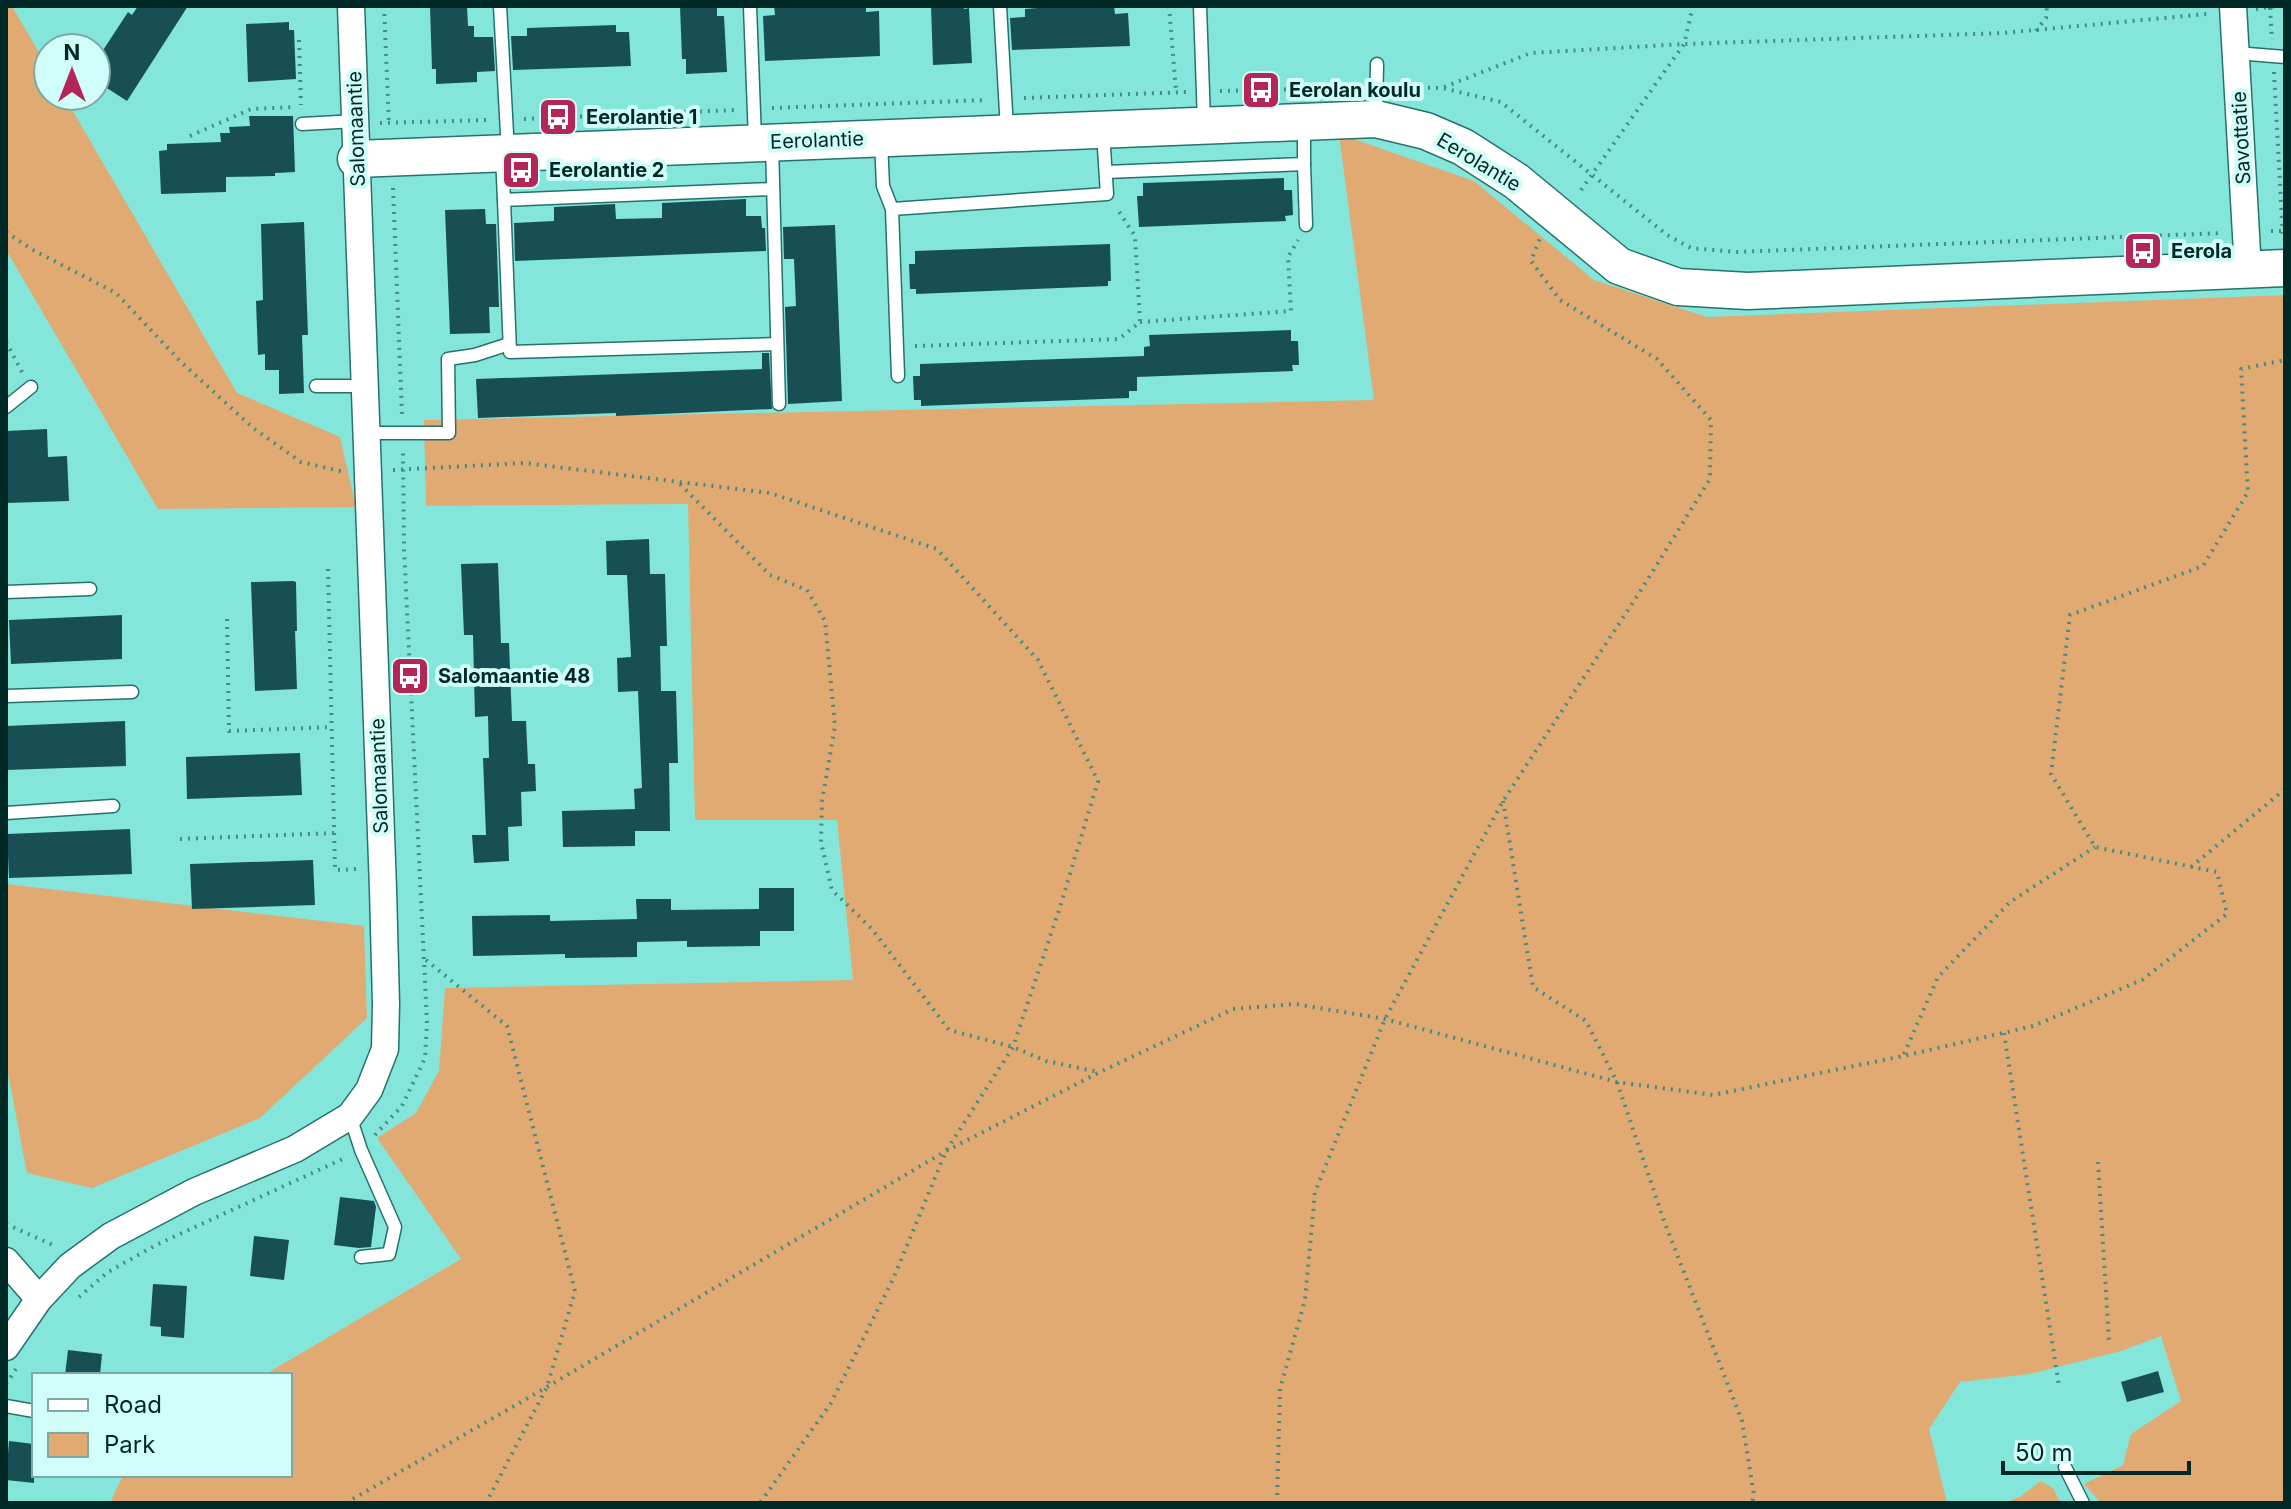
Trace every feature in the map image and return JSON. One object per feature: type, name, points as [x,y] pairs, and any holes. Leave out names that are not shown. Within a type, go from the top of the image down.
[{"type":"street","name":"Salomaantie","points":[[14,1353],[39,1299],[70,1266],[111,1236],[194,1192],[295,1149],[350,1116],[369,1090],[385,1049],[383,869],[351,6]]},
{"type":"street","name":"Savottatie","points":[[2233,8],[2248,270]]},
{"type":"street","name":"Eerolantie","points":[[356,159],[390,142],[505,155],[760,131],[881,138],[1005,116],[1103,129],[1203,109],[1303,121],[1377,103],[1426,131],[1463,147],[1516,181],[1619,266],[1678,287],[1748,291],[2285,268]]},
{"type":"street","points":[[6,1261],[39,1299]]},
{"type":"lane","points":[[334,6],[351,6]]},
{"type":"lane","points":[[500,6],[510,352],[777,344]]},
{"type":"lane","points":[[750,6],[760,131],[773,189],[779,404]]},
{"type":"lane","points":[[1000,6],[1005,116]]},
{"type":"lane","points":[[1200,6],[1203,109]]},
{"type":"lane","points":[[2236,53],[2279,57]]},
{"type":"lane","points":[[1377,64],[1377,103]]},
{"type":"lane","points":[[302,124],[356,121]]},
{"type":"lane","points":[[1303,121],[1306,225]]},
{"type":"lane","points":[[892,209],[1107,194],[1103,129]]},
{"type":"lane","points":[[881,138],[883,186],[892,209],[898,376]]},
{"type":"lane","points":[[1106,172],[1304,164]]},
{"type":"lane","points":[[504,200],[773,189]]},
{"type":"lane","points":[[366,433],[449,433],[448,359],[475,355],[509,344]]},
{"type":"lane","points":[[316,386],[365,386]]},
{"type":"lane","points":[[6,407],[31,387]]},
{"type":"lane","points":[[6,592],[90,589]]},
{"type":"lane","points":[[6,696],[132,692]]},
{"type":"lane","points":[[6,813],[113,806]]},
{"type":"lane","points":[[350,1116],[361,1150],[395,1227],[389,1254],[361,1257]]},
{"type":"lane","points":[[6,1406],[32,1411]]},
{"type":"lane","points":[[2065,1467],[2083,1503]]},
{"type":"path","points":[[69,1305],[108,1272],[156,1245],[361,1150],[402,1106],[425,1058],[427,1023],[405,576],[403,433],[384,6]]},
{"type":"path","points":[[1169,6],[1176,92]]},
{"type":"path","points":[[1581,190],[1684,44],[1693,6]]},
{"type":"path","points":[[2036,31],[2046,18],[2047,6]]},
{"type":"path","points":[[1442,88],[1501,102],[1667,235],[1691,248],[1736,252],[2284,231],[2279,57],[2270,6]]},
{"type":"path","points":[[1377,103],[1442,88],[1531,53],[2036,31],[2233,8]]},
{"type":"path","points":[[299,40],[302,124]]},
{"type":"path","points":[[390,142],[505,119],[760,131],[1005,116],[1176,92],[1203,109],[1319,88]]},
{"type":"path","points":[[190,136],[251,109],[301,106]]},
{"type":"path","points":[[1107,194],[1135,236],[1140,322]]},
{"type":"path","points":[[897,347],[1119,339],[1140,322],[1291,311],[1288,257],[1306,225]]},
{"type":"path","points":[[6,232],[33,250],[116,293],[180,361],[253,428],[301,462],[341,471],[368,472],[524,463],[770,493],[937,549],[1038,660],[1098,781],[1060,907],[1013,1047],[946,1151],[894,1277],[831,1403],[760,1503]]},
{"type":"path","points":[[1277,1503],[1280,1389],[1305,1300],[1315,1192],[1385,1019],[1503,801],[1710,479],[1711,420],[1657,359],[1560,300],[1531,261],[1541,236]]},
{"type":"path","points":[[6,342],[31,387]]},
{"type":"path","points":[[2095,847],[2051,774],[2070,615],[2203,566],[2248,492],[2241,369],[2285,360]]},
{"type":"path","points":[[678,482],[770,575],[807,590],[825,621],[835,726],[822,801],[821,842],[832,890],[872,929],[949,1030],[1013,1047],[1046,1061],[1100,1072]]},
{"type":"path","points":[[328,569],[335,870],[383,869]]},
{"type":"path","points":[[227,619],[229,731],[332,727]]},
{"type":"path","points":[[2191,867],[2285,789]]},
{"type":"path","points":[[1503,801],[1533,987],[1586,1021],[1617,1082],[1664,1221],[1742,1421],[1754,1495],[1752,1503]]},
{"type":"path","points":[[180,839],[334,833]]},
{"type":"path","points":[[346,1503],[946,1151],[1100,1072],[1233,1009],[1295,1004],[1385,1019],[1617,1082],[1713,1095],[1903,1056],[2033,1026],[2142,980],[2227,914],[2217,872],[2095,847],[2010,902],[1938,977],[1903,1056]]},
{"type":"path","points":[[424,959],[507,1026],[575,1291],[547,1387],[486,1503]]},
{"type":"path","points":[[2004,1033],[2059,1386]]},
{"type":"path","points":[[2098,1162],[2109,1342]]},
{"type":"path","points":[[6,1384],[14,1353]]},
{"type":"green space","points":[[6,6],[12,6],[32,40],[32,112],[73,112],[237,393],[340,437],[356,507],[158,509],[6,250]]},
{"type":"green space","points":[[1339,134],[1474,181],[1594,280],[1707,317],[2285,295],[2285,1503],[2101,1503],[2084,1484],[2123,1465],[2131,1434],[2181,1401],[2161,1336],[2121,1351],[2030,1374],[1960,1382],[1929,1429],[1947,1503],[110,1503],[122,1477],[292,1477],[292,1373],[267,1373],[461,1259],[377,1138],[416,1113],[439,1071],[445,988],[853,980],[837,820],[695,820],[688,504],[426,506],[424,420],[1374,400]]},
{"type":"green space","points":[[6,884],[364,926],[367,1018],[260,1118],[92,1188],[27,1173],[6,1063]]},
{"type":"green space","points":[[2041,1481],[2054,1489],[2060,1503],[2005,1503],[2021,1496]]},
{"type":"building","points":[[138,6],[188,6],[127,101],[112,91],[112,36],[128,12],[132,15]]},
{"type":"building","points":[[430,6],[467,6],[468,26],[474,26],[474,37],[493,37],[495,71],[477,72],[477,82],[436,84],[436,69],[432,69]]},
{"type":"building","points":[[680,6],[717,6],[717,16],[724,16],[727,72],[686,74],[686,59],[682,59]]},
{"type":"building","points":[[774,6],[866,6],[866,12],[879,11],[880,56],[765,61],[763,16],[775,15]]},
{"type":"building","points":[[931,6],[969,8],[972,63],[933,65]]},
{"type":"building","points":[[1114,6],[1115,14],[1128,13],[1130,46],[1012,50],[1010,18],[1025,17],[1025,9]]},
{"type":"building","points":[[289,22],[289,30],[294,30],[296,79],[248,82],[246,24]]},
{"type":"building","points":[[616,25],[616,32],[629,32],[631,66],[513,70],[511,36],[527,36],[527,28]]},
{"type":"building","points":[[249,116],[293,116],[295,172],[275,173],[275,176],[226,177],[226,192],[161,194],[159,151],[167,150],[167,144],[221,142],[220,133],[230,133],[229,127],[250,126]]},
{"type":"building","points":[[1284,178],[1284,190],[1292,190],[1293,215],[1285,216],[1286,221],[1139,227],[1137,196],[1143,196],[1143,183]]},
{"type":"building","points":[[746,199],[746,216],[761,216],[766,251],[515,261],[514,223],[554,221],[554,207],[615,204],[616,219],[662,218],[662,203]]},
{"type":"building","points":[[485,209],[486,224],[496,224],[499,307],[489,307],[490,333],[450,334],[445,210]]},
{"type":"building","points":[[304,222],[308,335],[302,335],[304,393],[279,394],[279,370],[265,370],[265,354],[258,355],[256,301],[263,300],[261,224]]},
{"type":"building","points":[[835,225],[842,401],[788,404],[785,307],[796,306],[794,259],[784,259],[783,227]]},
{"type":"building","points":[[1110,244],[1111,281],[1108,281],[1108,286],[916,294],[916,289],[910,289],[909,264],[915,264],[915,251]]},
{"type":"building","points":[[1291,330],[1291,341],[1298,341],[1299,365],[1292,365],[1293,371],[1137,377],[1137,391],[1129,391],[1129,398],[921,406],[921,400],[914,400],[913,376],[920,376],[920,364],[1144,356],[1144,347],[1150,346],[1149,335]]},
{"type":"building","points":[[762,353],[769,353],[772,409],[478,418],[476,379],[762,369]]},
{"type":"building","points":[[47,429],[48,457],[67,456],[69,501],[6,503],[6,431]]},
{"type":"building","points":[[649,539],[650,574],[665,574],[667,646],[660,646],[661,691],[676,691],[678,763],[669,763],[670,831],[635,831],[635,846],[563,847],[562,811],[635,809],[634,789],[642,788],[638,691],[618,692],[617,658],[631,657],[627,575],[607,575],[606,541]]},
{"type":"building","points":[[498,563],[501,643],[509,643],[512,721],[526,721],[528,764],[535,764],[536,791],[521,792],[522,826],[508,827],[509,861],[474,863],[472,835],[486,835],[483,758],[489,758],[488,716],[475,717],[473,635],[464,635],[461,564]]},
{"type":"building","points":[[251,582],[296,582],[297,689],[255,691]]},
{"type":"building","points":[[122,615],[122,659],[11,664],[9,620]]},
{"type":"building","points":[[125,721],[126,766],[6,770],[6,726]]},
{"type":"building","points":[[300,753],[302,795],[187,799],[186,757]]},
{"type":"building","points":[[130,829],[132,874],[9,878],[7,834]]},
{"type":"building","points":[[313,860],[315,905],[192,909],[190,864]]},
{"type":"building","points":[[759,888],[794,888],[794,931],[760,931],[760,946],[687,947],[687,941],[637,942],[637,957],[565,958],[565,954],[473,956],[472,916],[550,915],[550,921],[637,919],[636,899],[671,899],[671,910],[759,909]]},
{"type":"building","points":[[340,1197],[374,1201],[371,1247],[334,1245]]},
{"type":"building","points":[[254,1236],[289,1240],[284,1280],[250,1276]]},
{"type":"building","points":[[153,1284],[187,1286],[184,1338],[161,1336],[161,1327],[150,1326]]},
{"type":"building","points":[[68,1350],[102,1354],[100,1373],[65,1373]]},
{"type":"building","points":[[2158,1371],[2164,1392],[2127,1402],[2121,1382]]},
{"type":"building","points":[[9,1441],[32,1444],[34,1483],[6,1480]]},
{"type":"place","name":"Eerolan koulu","points":[[1261,90]]},
{"type":"place","name":"Eerolantie 1","points":[[558,117]]},
{"type":"place","name":"Eerolantie 2","points":[[521,170]]},
{"type":"place","name":"Eerola","points":[[2143,251]]},
{"type":"place","name":"Salomaantie 48","points":[[410,676]]}]
